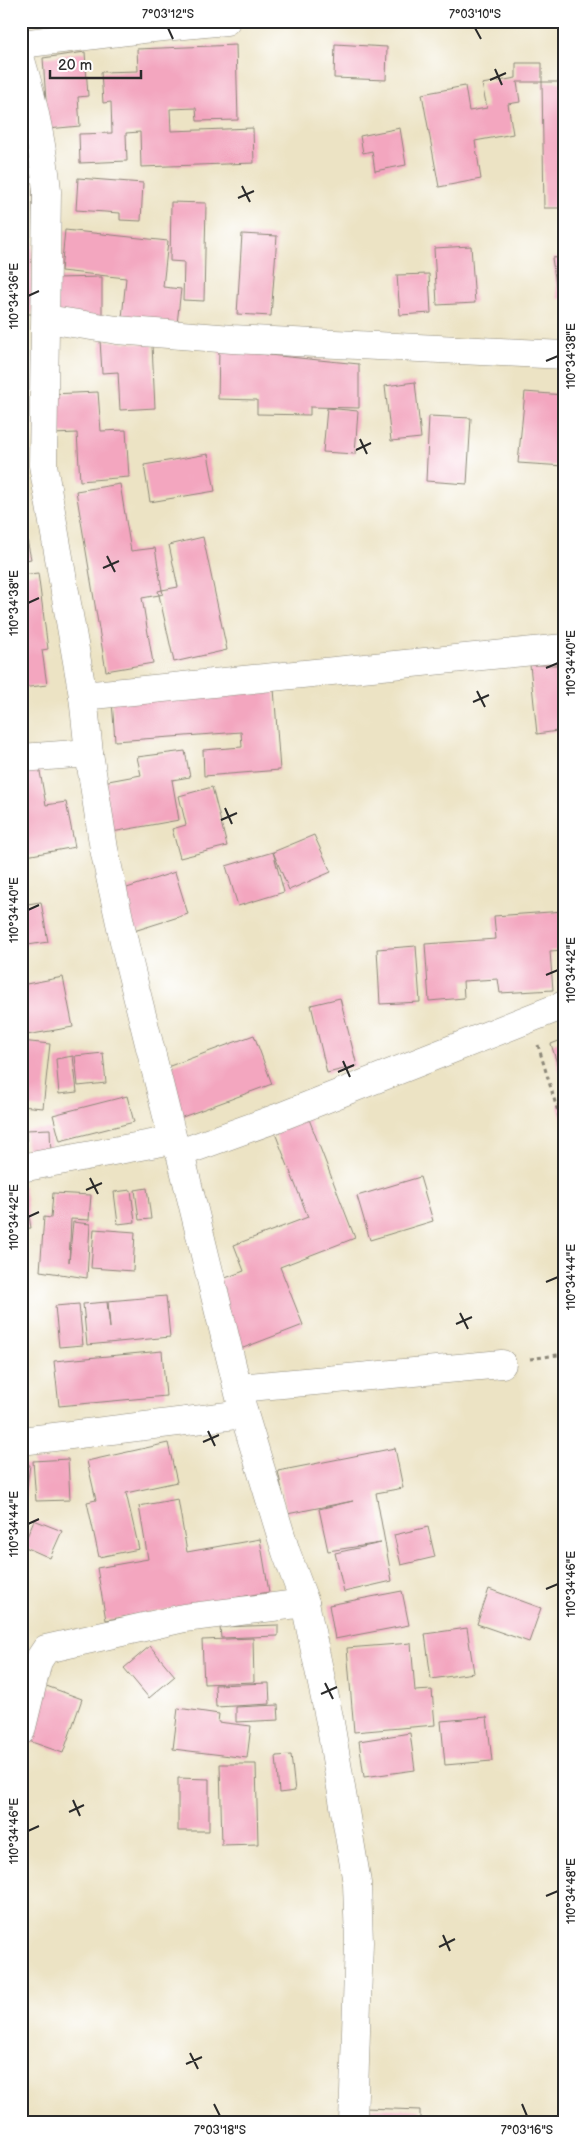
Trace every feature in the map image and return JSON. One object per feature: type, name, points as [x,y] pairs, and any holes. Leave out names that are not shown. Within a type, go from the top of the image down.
[{"type":"street","points":[[35,35],[226,21]]},
{"type":"street","points":[[21,60],[32,95],[45,162],[47,192],[46,319],[32,465],[83,696],[89,753],[104,849],[125,945],[239,1388],[244,1414],[286,1552],[305,1603],[330,1722],[356,1883],[359,1942],[353,2122]]},
{"type":"street","points":[[46,319],[117,330],[232,338],[564,355]]},
{"type":"street","points":[[83,696],[564,648]]},
{"type":"street","points":[[21,758],[89,753]]},
{"type":"street","points":[[21,1168],[176,1147],[286,1114],[564,1004]]},
{"type":"street","points":[[239,1388],[502,1364]]},
{"type":"street","points":[[21,1441],[244,1414]]},
{"type":"street","points":[[21,1731],[38,1661],[46,1649],[184,1618],[305,1603]]},
{"type":"path","points":[[530,1018],[564,1132]]},
{"type":"building","points":[[335,44],[387,47],[386,80],[334,78]]},
{"type":"building","points":[[236,45],[238,120],[197,121],[196,108],[170,109],[171,131],[253,128],[254,163],[141,167],[140,132],[126,133],[127,161],[80,163],[79,134],[112,133],[111,102],[103,103],[101,72],[138,71],[137,49]]},
{"type":"building","points":[[85,52],[88,96],[78,97],[80,126],[48,129],[43,58]]},
{"type":"building","points":[[516,63],[542,63],[542,82],[517,82],[520,102],[508,104],[513,134],[475,141],[481,179],[439,187],[422,94],[465,86],[469,111],[487,108],[482,84],[516,78]]},
{"type":"building","points":[[542,82],[564,82],[564,208],[544,208]]},
{"type":"building","points":[[400,128],[406,165],[375,171],[372,151],[363,153],[360,136]]},
{"type":"building","points":[[21,151],[27,151],[33,180],[32,314],[21,314]]},
{"type":"building","points":[[78,178],[143,183],[141,221],[120,220],[120,213],[76,210]]},
{"type":"building","points":[[171,202],[206,203],[204,301],[183,300],[184,262],[170,261]]},
{"type":"building","points":[[65,230],[168,241],[163,287],[181,289],[177,324],[122,318],[126,278],[61,271]]},
{"type":"building","points":[[242,234],[277,236],[271,316],[237,314]]},
{"type":"building","points":[[471,246],[475,303],[437,305],[434,248]]},
{"type":"building","points":[[564,257],[564,298],[558,299],[552,258]]},
{"type":"building","points":[[429,274],[431,313],[400,315],[397,275]]},
{"type":"building","points":[[102,277],[102,318],[55,313],[55,278]]},
{"type":"building","points":[[100,340],[152,345],[155,408],[120,410],[118,372],[102,373]]},
{"type":"building","points":[[219,350],[359,364],[359,408],[310,407],[310,415],[257,414],[257,400],[218,399]]},
{"type":"building","points":[[415,382],[421,438],[391,441],[385,386]]},
{"type":"building","points":[[98,392],[101,431],[126,430],[129,477],[80,481],[77,433],[53,434],[51,394]]},
{"type":"building","points":[[525,392],[564,395],[564,466],[518,463]]},
{"type":"building","points":[[327,408],[358,411],[355,454],[323,452]]},
{"type":"building","points":[[429,416],[471,418],[467,484],[426,481]]},
{"type":"building","points":[[208,454],[215,491],[150,502],[144,465]]},
{"type":"building","points":[[120,484],[131,551],[155,548],[162,590],[158,591],[159,595],[142,598],[153,663],[106,671],[76,491]]},
{"type":"building","points":[[21,530],[25,530],[31,559],[21,561]]},
{"type":"building","points":[[203,537],[227,650],[174,662],[159,595],[163,594],[162,590],[178,587],[169,545]]},
{"type":"building","points":[[38,573],[48,649],[42,650],[47,685],[21,688],[21,575]]},
{"type":"building","points":[[530,665],[558,665],[564,697],[564,730],[537,734]]},
{"type":"building","points":[[273,675],[280,770],[204,776],[203,750],[242,747],[241,732],[115,741],[111,688]]},
{"type":"building","points":[[185,751],[190,777],[172,780],[179,820],[112,832],[103,782],[141,775],[137,757]]},
{"type":"building","points":[[39,766],[46,805],[66,802],[75,847],[21,857],[21,767]]},
{"type":"building","points":[[212,787],[227,846],[180,858],[172,829],[186,825],[179,796]]},
{"type":"building","points":[[314,835],[331,872],[289,890],[273,852]]},
{"type":"building","points":[[273,852],[284,892],[238,906],[226,866]]},
{"type":"building","points":[[175,872],[188,914],[134,931],[121,890]]},
{"type":"building","points":[[41,902],[48,942],[21,946],[21,905]]},
{"type":"building","points":[[564,911],[564,950],[550,951],[553,990],[500,993],[498,979],[463,981],[464,998],[429,1001],[425,944],[496,939],[494,916]]},
{"type":"building","points":[[416,946],[420,1002],[380,1004],[377,949]]},
{"type":"building","points":[[63,977],[73,1027],[21,1036],[21,985]]},
{"type":"building","points":[[340,998],[357,1066],[327,1073],[311,1005]]},
{"type":"building","points":[[254,1035],[272,1084],[177,1119],[159,1070]]},
{"type":"building","points":[[564,1039],[564,1082],[563,1082],[551,1044]]},
{"type":"building","points":[[21,1041],[50,1044],[43,1108],[21,1106]]},
{"type":"building","points":[[103,1053],[106,1083],[78,1086],[75,1056]]},
{"type":"building","points":[[73,1056],[77,1092],[59,1094],[56,1059]]},
{"type":"building","points":[[127,1096],[134,1122],[60,1141],[53,1115]]},
{"type":"building","points":[[564,1102],[564,1123],[563,1123],[557,1104]]},
{"type":"building","points":[[307,1114],[355,1238],[280,1267],[303,1325],[238,1350],[212,1283],[244,1271],[234,1245],[308,1217],[273,1128]]},
{"type":"building","points":[[50,1129],[51,1155],[27,1157],[26,1130]]},
{"type":"building","points":[[420,1177],[433,1221],[370,1240],[357,1196]]},
{"type":"building","points":[[21,1186],[24,1186],[31,1228],[21,1229]]},
{"type":"building","points":[[147,1188],[151,1219],[139,1220],[135,1190]]},
{"type":"building","points":[[131,1190],[135,1222],[118,1224],[114,1192]]},
{"type":"building","points":[[53,1193],[91,1195],[89,1220],[71,1219],[69,1262],[73,1222],[90,1224],[87,1278],[40,1271],[44,1217],[51,1218]]},
{"type":"building","points":[[94,1229],[135,1232],[133,1271],[91,1268]]},
{"type":"building","points":[[166,1296],[170,1337],[87,1345],[83,1304],[107,1302],[110,1328],[108,1301]]},
{"type":"building","points":[[79,1304],[83,1345],[59,1347],[55,1306]]},
{"type":"building","points":[[162,1351],[166,1396],[59,1406],[54,1361]]},
{"type":"building","points":[[168,1443],[177,1482],[126,1493],[139,1549],[99,1557],[87,1502],[96,1500],[87,1461]]},
{"type":"building","points":[[395,1448],[403,1488],[376,1493],[392,1581],[344,1592],[335,1553],[381,1543],[328,1551],[319,1509],[353,1501],[287,1514],[278,1471]]},
{"type":"building","points":[[68,1459],[70,1500],[36,1501],[33,1461]]},
{"type":"building","points":[[21,1464],[30,1465],[23,1512],[21,1512]]},
{"type":"building","points":[[178,1499],[187,1552],[260,1539],[269,1592],[106,1620],[97,1568],[148,1559],[139,1506]]},
{"type":"building","points":[[34,1520],[62,1531],[50,1558],[23,1546]]},
{"type":"building","points":[[428,1527],[435,1557],[401,1565],[394,1535]]},
{"type":"building","points":[[489,1589],[541,1608],[529,1642],[477,1624]]},
{"type":"building","points":[[402,1591],[409,1625],[335,1639],[329,1605]]},
{"type":"building","points":[[278,1625],[278,1636],[221,1638],[220,1627]]},
{"type":"building","points":[[467,1628],[474,1673],[431,1679],[425,1634]]},
{"type":"building","points":[[253,1638],[254,1682],[204,1684],[202,1640]]},
{"type":"building","points":[[411,1643],[415,1691],[432,1690],[435,1725],[354,1732],[347,1648]]},
{"type":"building","points":[[150,1646],[175,1676],[149,1698],[124,1668]]},
{"type":"building","points":[[269,1683],[270,1704],[216,1707],[215,1685]]},
{"type":"building","points":[[41,1684],[82,1699],[63,1753],[26,1740]]},
{"type":"building","points":[[278,1705],[279,1720],[236,1722],[236,1707]]},
{"type":"building","points":[[178,1708],[219,1714],[218,1722],[251,1726],[247,1758],[173,1749]]},
{"type":"building","points":[[487,1717],[492,1761],[445,1765],[441,1721]]},
{"type":"building","points":[[410,1733],[415,1770],[364,1777],[359,1741]]},
{"type":"building","points":[[291,1755],[295,1791],[279,1793],[276,1756]]},
{"type":"building","points":[[220,1764],[256,1764],[258,1844],[222,1845]]},
{"type":"building","points":[[178,1778],[209,1779],[209,1831],[178,1831]]},
{"type":"building","points":[[366,2108],[420,2110],[420,2122],[366,2122]]}]
